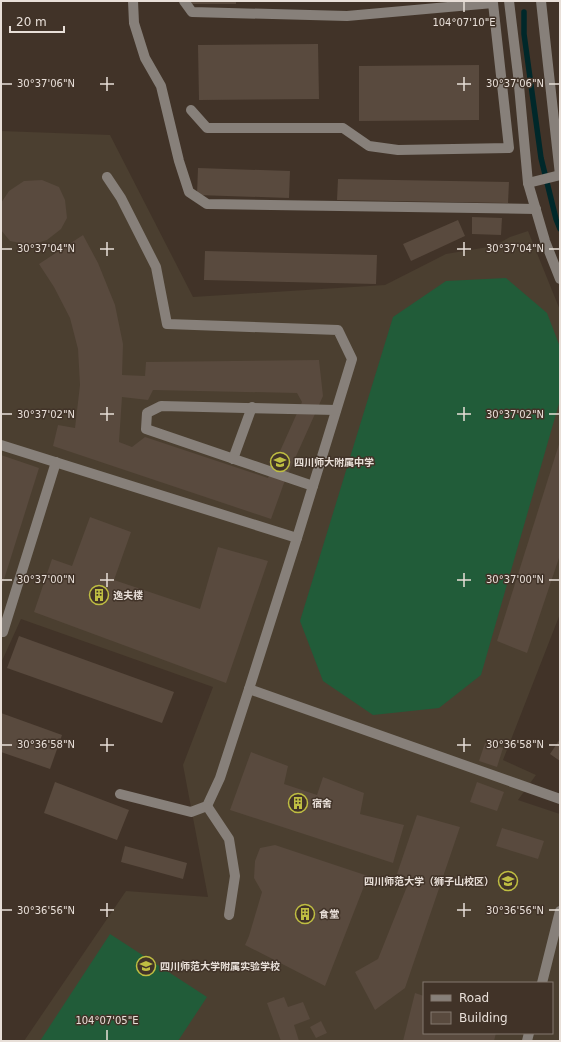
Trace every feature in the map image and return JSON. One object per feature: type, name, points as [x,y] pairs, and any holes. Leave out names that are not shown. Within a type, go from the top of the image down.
[{"type":"street","points":[[133,1],[134,24],[145,58],[161,86],[188,192],[206,204],[536,209]]},
{"type":"street","points":[[184,1],[192,12],[347,16],[498,2],[509,148],[398,150],[370,146],[343,128],[207,128],[191,110]]},
{"type":"street","points":[[509,1],[528,183],[545,241],[560,279]]},
{"type":"street","points":[[528,183],[560,175],[541,1]]},
{"type":"street","points":[[107,177],[121,198],[156,267],[167,324],[338,330],[352,359],[249,689],[220,778],[207,806],[191,812],[120,794]]},
{"type":"street","points":[[313,486],[146,429],[147,413],[161,406],[336,410]]},
{"type":"street","points":[[233,459],[252,407]]},
{"type":"street","points":[[1,445],[297,538]]},
{"type":"street","points":[[3,632],[56,462]]},
{"type":"street","points":[[249,689],[527,786],[560,799]]},
{"type":"street","points":[[207,806],[229,839],[235,876],[229,916]]},
{"type":"street","points":[[542,982],[560,911]]},
{"type":"shaded area","name":"四川师大附属中学","points":[[1,131],[110,135],[193,297],[385,285],[446,254],[494,246],[510,237],[528,231],[560,310],[560,614],[503,760],[536,775],[518,800],[560,814],[560,1041],[24,1041],[126,891],[208,897],[183,765],[213,687],[21,619],[1,663]]},
{"type":"green space","points":[[506,278],[547,313],[560,347],[560,400],[481,675],[439,708],[373,715],[323,681],[300,621],[393,317],[446,281]]},
{"type":"green space","points":[[110,934],[207,997],[178,1041],[40,1041]]},
{"type":"building","points":[[186,1],[236,1],[236,4],[186,4]]},
{"type":"building","points":[[318,44],[319,99],[199,100],[198,45]]},
{"type":"building","points":[[479,65],[479,120],[359,121],[359,66]]},
{"type":"building","points":[[198,168],[290,171],[289,198],[197,195]]},
{"type":"building","points":[[338,179],[509,182],[508,203],[337,200]]},
{"type":"building","points":[[42,180],[59,187],[65,200],[67,218],[61,229],[47,240],[31,245],[10,241],[1,230],[1,203],[9,191],[24,181]]},
{"type":"building","points":[[472,217],[502,218],[501,235],[472,234]]},
{"type":"building","points":[[458,220],[465,236],[411,261],[403,244]]},
{"type":"building","points":[[83,235],[98,263],[115,305],[123,344],[122,375],[145,376],[146,362],[319,360],[323,396],[284,483],[271,519],[53,446],[58,425],[75,428],[80,385],[78,349],[70,318],[54,287],[39,264]],"holes":[[[153,390],[297,393],[302,402],[268,478],[145,437],[132,447],[119,442],[122,397],[148,400]]]},
{"type":"building","points":[[205,251],[377,255],[376,284],[204,280]]},
{"type":"building","points":[[560,441],[560,555],[527,653],[497,641]]},
{"type":"building","points":[[1,455],[39,468],[1,589]]},
{"type":"building","name":"逸夫楼","points":[[90,517],[131,532],[114,580],[200,609],[218,547],[268,561],[226,683],[34,612],[52,559],[72,566]]},
{"type":"building","points":[[19,636],[174,692],[162,723],[7,668]]},
{"type":"building","points":[[1,713],[62,735],[50,769],[1,752]]},
{"type":"building","points":[[560,739],[560,761],[550,754]]},
{"type":"building","points":[[485,743],[503,748],[497,767],[479,761]]},
{"type":"building","name":"宿舍","points":[[251,752],[288,766],[284,784],[317,795],[323,777],[364,793],[360,814],[404,825],[393,863],[230,810]]},
{"type":"building","points":[[55,782],[129,810],[117,840],[44,813]]},
{"type":"building","points":[[477,782],[504,792],[497,811],[470,802]]},
{"type":"building","points":[[417,815],[460,827],[405,988],[375,1010],[355,972],[378,959],[410,879],[397,874]]},
{"type":"building","points":[[502,828],[544,841],[538,859],[496,846]]},
{"type":"building","name":"食堂","points":[[275,845],[368,876],[325,986],[245,945],[262,892],[254,878],[255,861],[260,848]]},
{"type":"building","points":[[125,846],[187,863],[183,879],[121,862]]},
{"type":"building","points":[[415,993],[423,996],[423,1034],[496,1034],[494,1041],[403,1041]]},
{"type":"building","points":[[284,997],[288,1007],[303,1002],[310,1019],[294,1025],[299,1041],[281,1041],[267,1003]]},
{"type":"building","points":[[321,1021],[327,1033],[316,1038],[310,1027]]},
{"type":"waterway","points":[[524,12],[524,34],[541,158],[556,219],[560,229]]},
{"type":"place","name":"四川师大附属中学","points":[[280,462]]},
{"type":"place","name":"逸夫楼","points":[[99,595]]},
{"type":"place","name":"宿舍","points":[[298,803]]},
{"type":"place","name":"四川师范大学（狮子山校区）","points":[[508,881]]},
{"type":"place","name":"食堂","points":[[305,914]]},
{"type":"place","name":"四川师范大学附属实验学校","points":[[146,966]]}]
